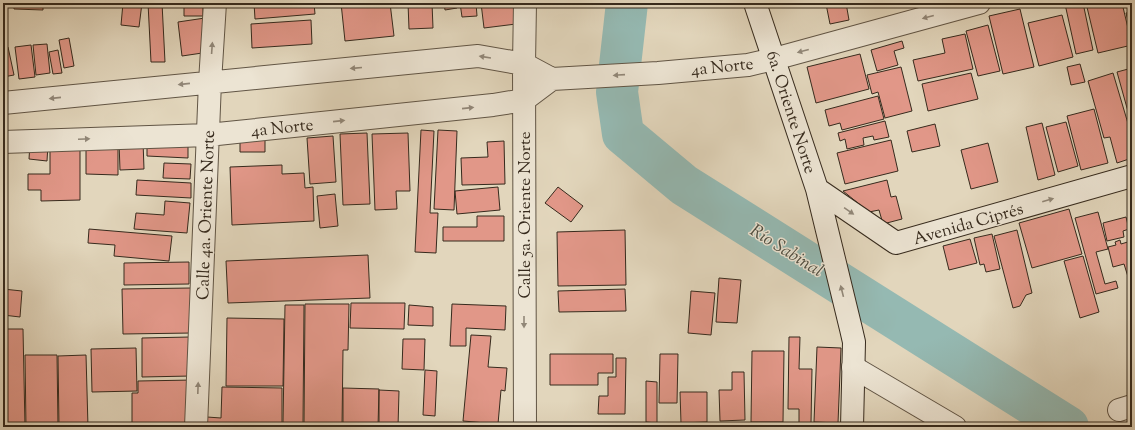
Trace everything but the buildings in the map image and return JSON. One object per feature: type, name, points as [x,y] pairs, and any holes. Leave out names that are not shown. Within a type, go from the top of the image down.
[{"type":"street","name":"Calle 4a. Oriente Norte","points":[[196,427],[210,82],[215,3]]},
{"type":"street","name":"Calle 5a. Oriente Norte","points":[[525,3],[525,427]]},
{"type":"street","name":"6a. Oriente Norte","points":[[756,3],[817,189],[854,342],[852,427]]},
{"type":"street","name":"4a Norte","points":[[3,142],[208,135],[493,105],[524,100],[552,79],[658,73],[748,65],[979,3]]},
{"type":"street","points":[[3,104],[478,56],[524,64],[552,79]]},
{"type":"street","name":"Avenida Ciprés","points":[[817,189],[896,243],[1132,176]]},
{"type":"street","points":[[854,367],[955,427]]},
{"type":"waterway","name":"Río Sabinal","points":[[627,3],[617,92],[623,134],[684,185],[1068,427]]}]
